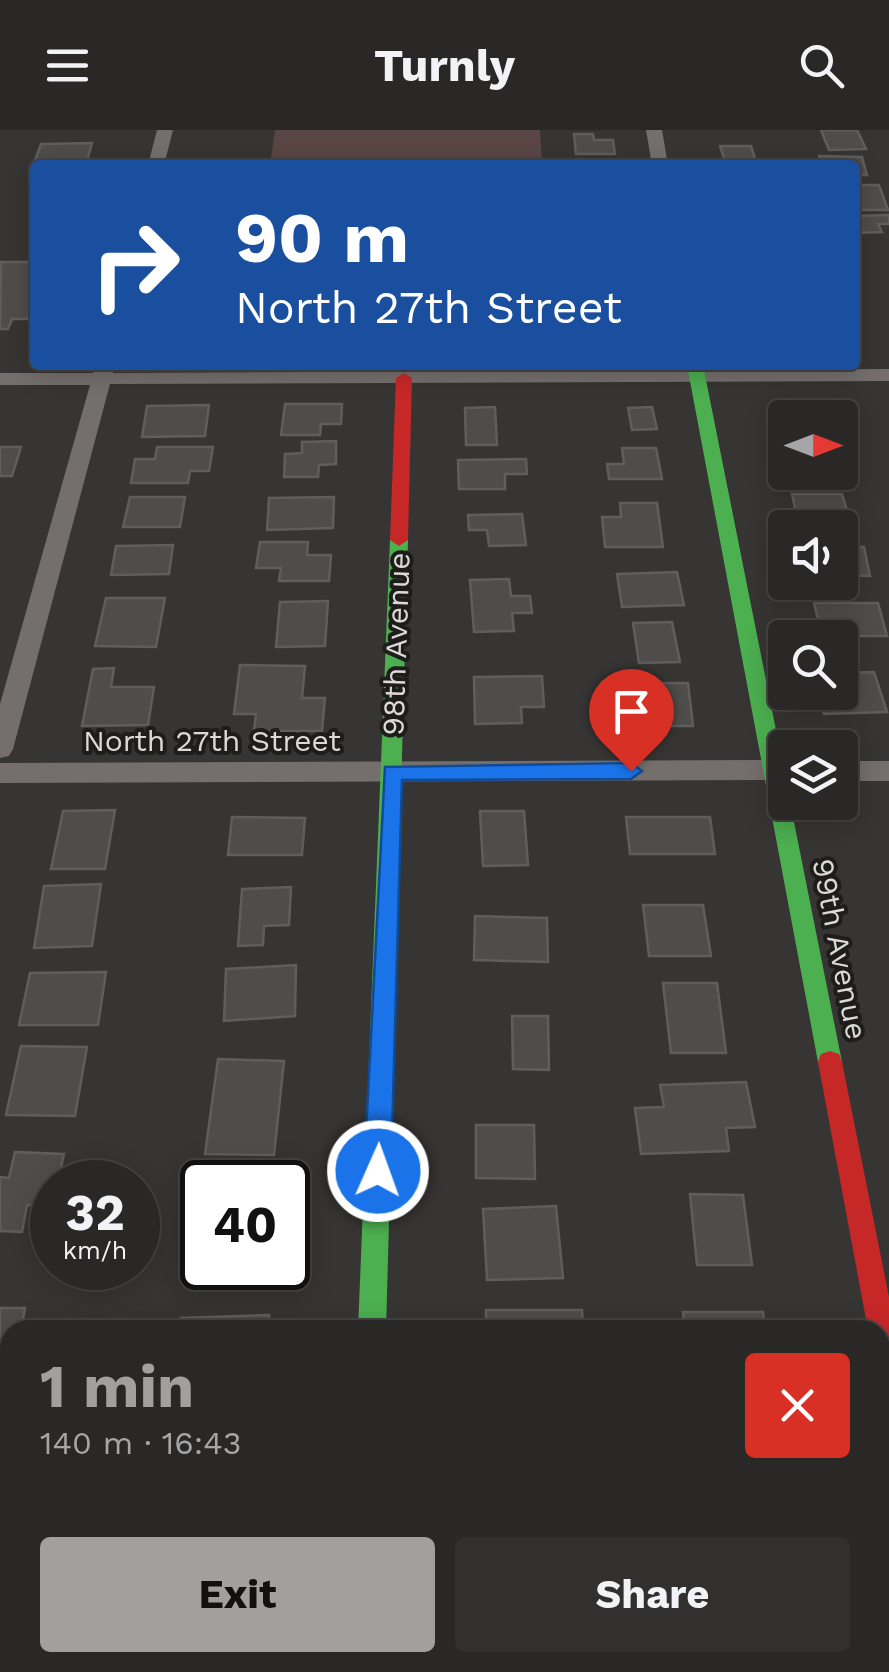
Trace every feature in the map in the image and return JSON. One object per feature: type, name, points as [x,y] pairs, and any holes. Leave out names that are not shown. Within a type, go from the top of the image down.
[{"type":"street","points":[[157,160],[165,130]]},
{"type":"street","points":[[654,130],[659,160]]},
{"type":"street","points":[[0,379],[104,372],[404,378],[696,370],[889,376]]},
{"type":"street","name":"99th Avenue","points":[[696,370],[772,730]]},
{"type":"street","points":[[0,749],[104,372]]},
{"type":"street","name":"98th Avenue","points":[[372,1320],[404,378]]},
{"type":"street","name":"North 27th Street","points":[[0,773],[768,770]]},
{"type":"street","points":[[858,771],[889,771]]},
{"type":"street","name":"99th Avenue","points":[[789,820],[880,1320]]},
{"type":"shaded area","points":[[275,130],[540,130],[542,160],[271,160]]},
{"type":"building","points":[[821,130],[857,130],[866,149],[829,150]]},
{"type":"building","points":[[574,134],[613,140],[615,154],[576,154]]},
{"type":"building","points":[[92,143],[87,160],[35,160],[41,144]]},
{"type":"building","points":[[720,146],[751,146],[755,160],[724,160]]},
{"type":"building","points":[[819,156],[862,157],[867,175],[860,175],[860,160],[820,160]]},
{"type":"building","points":[[860,185],[879,185],[888,210],[860,210]]},
{"type":"building","points":[[889,215],[889,224],[878,224],[882,232],[860,233],[860,216]]},
{"type":"building","points":[[1,262],[30,262],[28,319],[12,319],[8,329],[0,329]]},
{"type":"building","points":[[285,404],[342,404],[341,424],[321,424],[320,435],[281,435]]},
{"type":"building","points":[[209,405],[205,436],[142,437],[147,406]]},
{"type":"building","points":[[495,407],[497,445],[466,445],[465,408]]},
{"type":"building","points":[[652,407],[657,429],[632,430],[628,408]]},
{"type":"building","points":[[336,441],[336,464],[319,465],[318,477],[284,477],[285,454],[302,453],[302,442]]},
{"type":"building","points":[[0,447],[21,447],[12,476],[0,476]]},
{"type":"building","points":[[157,447],[213,447],[209,471],[190,471],[188,483],[131,483],[135,459],[155,459]]},
{"type":"building","points":[[622,448],[656,448],[662,479],[609,479],[607,464],[624,464]]},
{"type":"building","points":[[526,459],[527,474],[505,474],[505,489],[459,489],[458,460]]},
{"type":"building","points":[[792,494],[842,494],[847,510],[795,510]]},
{"type":"building","points":[[130,497],[185,497],[180,527],[123,527]]},
{"type":"building","points":[[334,497],[333,528],[267,530],[269,498]]},
{"type":"building","points":[[620,503],[657,503],[663,547],[605,547],[602,517],[621,517]]},
{"type":"building","points":[[522,514],[526,545],[489,546],[487,530],[469,530],[468,515]]},
{"type":"building","points":[[260,542],[308,542],[307,555],[331,555],[329,581],[279,581],[281,568],[256,568]]},
{"type":"building","points":[[173,545],[169,574],[111,575],[116,546]]},
{"type":"building","points":[[858,547],[864,547],[870,576],[858,576]]},
{"type":"building","points":[[677,572],[684,605],[622,607],[617,574]]},
{"type":"building","points":[[509,579],[511,596],[530,596],[532,613],[512,613],[514,631],[474,632],[470,580]]},
{"type":"building","points":[[106,598],[165,598],[156,647],[95,646]]},
{"type":"building","points":[[328,601],[325,646],[276,647],[280,602]]},
{"type":"building","points":[[814,603],[878,603],[887,636],[858,636],[858,620],[818,620]]},
{"type":"building","points":[[672,622],[680,662],[639,663],[633,623]]},
{"type":"building","points":[[240,665],[305,666],[302,698],[325,698],[322,731],[254,731],[256,714],[234,714]]},
{"type":"building","points":[[114,668],[111,687],[154,687],[148,725],[82,726],[93,669]]},
{"type":"building","points":[[858,672],[874,672],[887,712],[824,714],[823,710],[858,710]]},
{"type":"building","points":[[542,676],[544,707],[521,707],[522,723],[475,724],[474,677]]},
{"type":"building","points":[[637,683],[688,683],[693,726],[641,726]]},
{"type":"building","points":[[115,810],[105,869],[51,869],[63,811]]},
{"type":"building","points":[[480,811],[524,811],[528,865],[483,866]]},
{"type":"building","points":[[232,817],[305,818],[302,855],[228,855]]},
{"type":"building","points":[[626,817],[710,817],[715,854],[630,854]]},
{"type":"building","points":[[101,884],[92,946],[34,948],[44,886]]},
{"type":"building","points":[[291,887],[289,925],[264,926],[263,945],[238,946],[242,889]]},
{"type":"building","points":[[643,905],[703,905],[711,956],[649,956]]},
{"type":"building","points":[[475,916],[547,918],[548,962],[474,960]]},
{"type":"building","points":[[296,965],[295,1016],[224,1021],[226,969]]},
{"type":"building","points":[[106,972],[98,1025],[19,1025],[30,973]]},
{"type":"building","points":[[663,983],[717,983],[726,1053],[671,1053]]},
{"type":"building","points":[[512,1016],[548,1016],[549,1070],[513,1069]]},
{"type":"building","points":[[21,1046],[87,1047],[75,1116],[6,1115]]},
{"type":"building","points":[[218,1059],[284,1061],[274,1155],[205,1154]]},
{"type":"building","points":[[746,1082],[755,1127],[726,1128],[729,1151],[641,1154],[635,1108],[664,1107],[660,1085]]},
{"type":"building","points":[[476,1125],[534,1125],[535,1179],[476,1178]]},
{"type":"building","points":[[15,1152],[64,1154],[63,1160],[30,1160],[30,1205],[22,1232],[0,1231],[0,1177],[9,1178]]},
{"type":"building","points":[[690,1194],[743,1195],[752,1265],[697,1265]]},
{"type":"building","points":[[556,1206],[563,1278],[487,1280],[483,1209]]},
{"type":"building","points":[[0,1308],[25,1308],[23,1320],[0,1320]]},
{"type":"building","points":[[486,1310],[582,1310],[582,1320],[486,1320]]},
{"type":"building","points":[[683,1312],[763,1312],[764,1320],[684,1320]]},
{"type":"building","points":[[269,1315],[269,1320],[181,1318]]},
{"type":"traffic: fast","points":[[696,370],[830,1062]]},
{"type":"traffic: fast","points":[[372,1320],[399,540]]},
{"type":"traffic: jam","points":[[399,540],[404,378]]},
{"type":"traffic: jam","points":[[830,1062],[880,1320]]},
{"type":"route","points":[[378,1171],[392,772],[631,771]]}]
